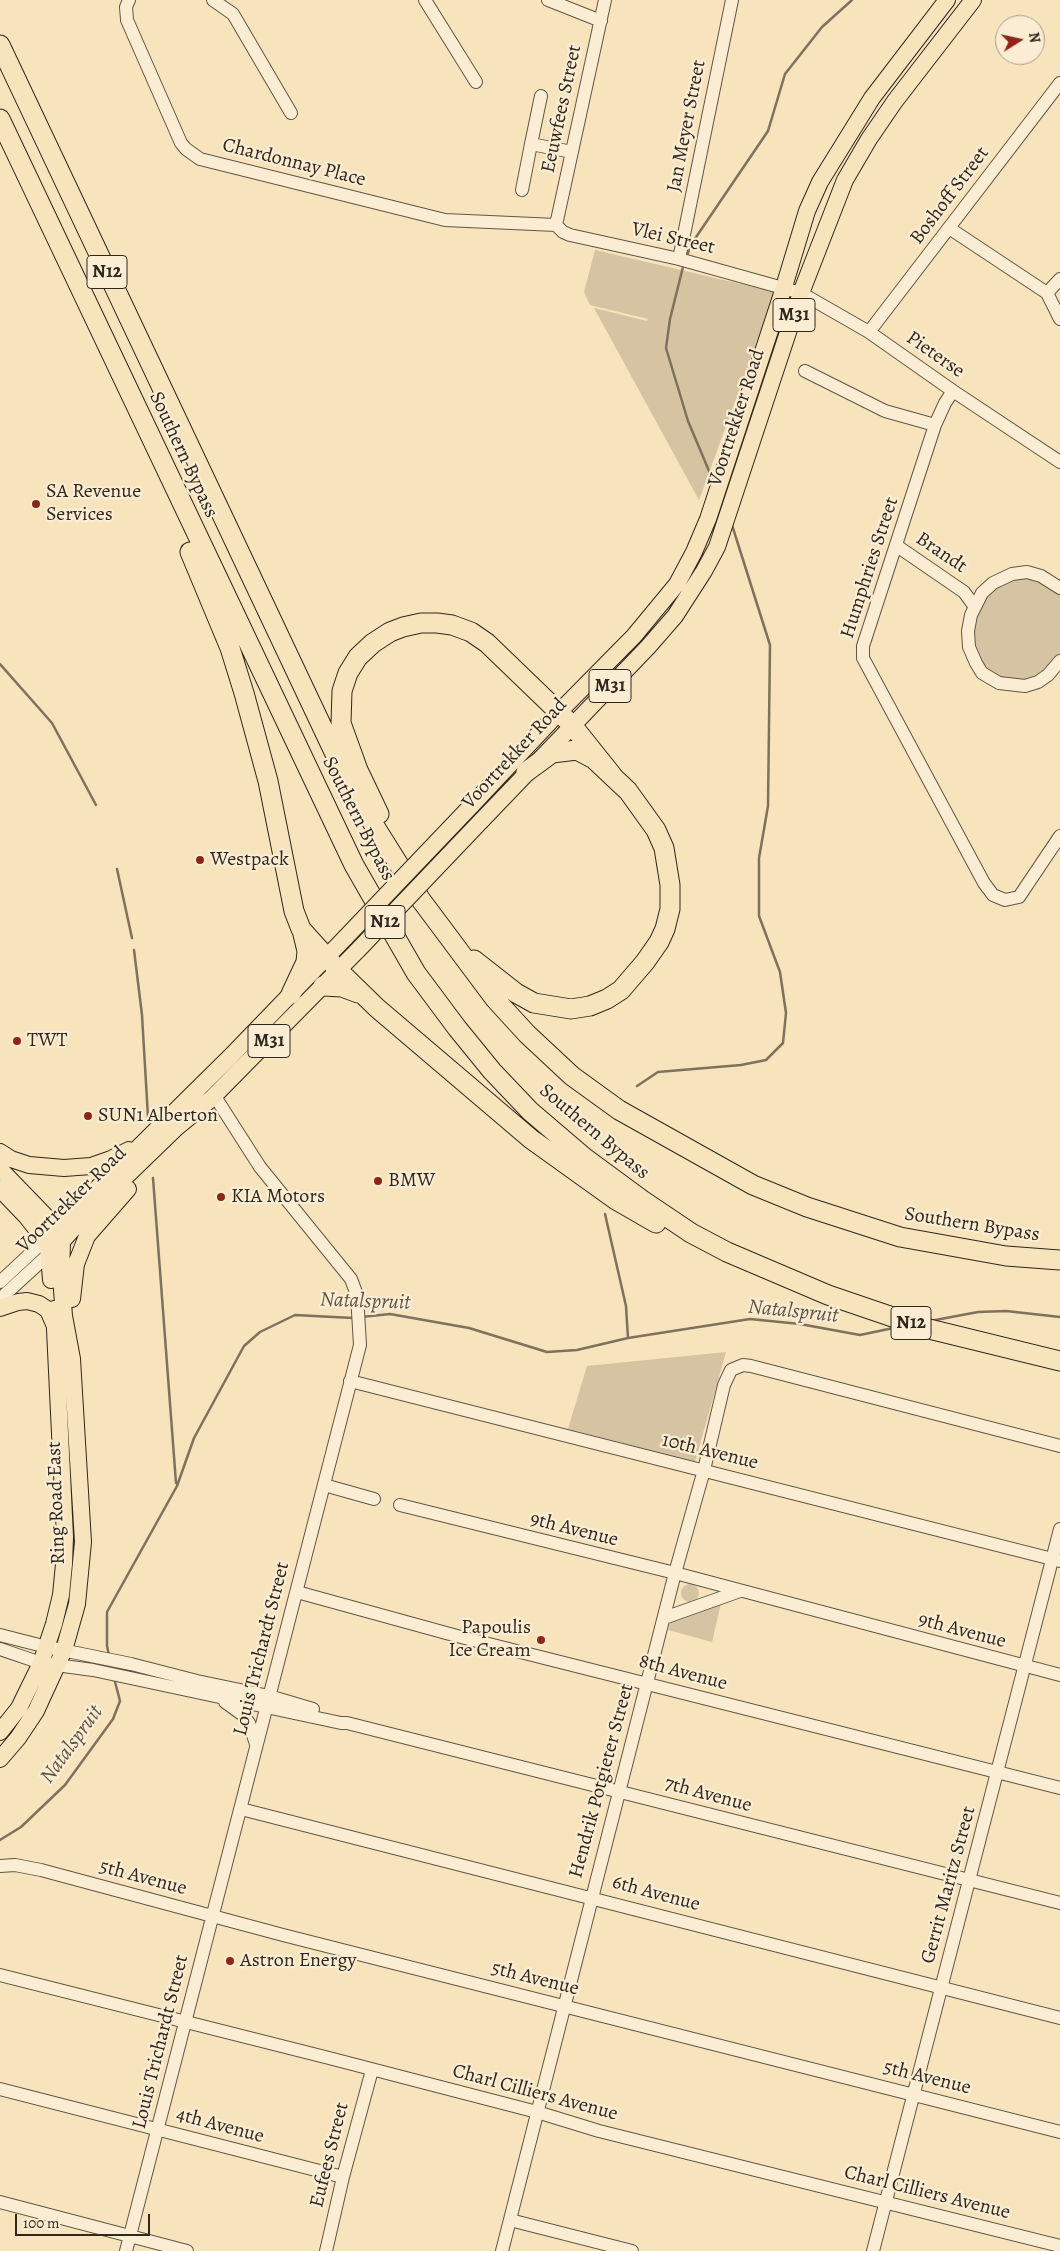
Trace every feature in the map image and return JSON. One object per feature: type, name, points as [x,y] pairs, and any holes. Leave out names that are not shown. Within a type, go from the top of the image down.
[{"type":"highway","name":"Southern Bypass","points":[[0,45],[352,790],[421,900],[495,999],[527,1034],[572,1076],[619,1110],[753,1184],[807,1207],[900,1237],[1006,1256],[1060,1260]]},
{"type":"highway","name":"Southern Bypass","points":[[0,119],[350,857],[416,973],[492,1071],[530,1111],[585,1158],[642,1200],[691,1232],[727,1252],[828,1295],[924,1328],[995,1347],[1060,1361]]},
{"type":"highway","points":[[127,390],[163,487],[232,657],[268,781],[294,910],[307,951],[306,962],[291,994]]},
{"type":"highway","points":[[421,900],[358,770],[341,723],[342,691],[348,673],[358,657],[373,643],[390,632],[403,627],[437,623],[452,625],[471,632],[487,643],[566,718],[633,798],[656,830],[668,863],[670,885],[670,909],[665,929],[659,942],[634,978],[607,999],[590,1006],[571,1009],[553,1008],[534,1003],[516,993],[453,944]]},
{"type":"highway","points":[[526,772],[552,753],[577,750],[594,758],[612,775]]},
{"type":"highway","points":[[301,929],[366,997],[524,1134],[582,1177],[645,1218],[727,1252]]},
{"type":"highway","points":[[324,986],[347,988],[366,997]]},
{"type":"main road","name":"Voortrekker Road","points":[[47,1247],[139,1146],[291,994],[333,964],[358,950],[526,772],[566,718],[667,598],[682,576],[694,552],[711,510],[807,211],[820,182],[872,98],[947,0]]},
{"type":"main road","name":"Voortrekker Road","points":[[60,1234],[138,1172],[176,1128],[212,1097],[324,986],[346,937],[471,806],[566,718],[648,647],[675,616],[708,564],[716,547],[801,293],[845,180],[869,139],[895,101],[974,0]]},
{"type":"main road","points":[[72,1359],[73,1279],[81,1248],[96,1224],[138,1172],[171,1144],[212,1097]]},
{"type":"main road","points":[[0,1152],[11,1159],[39,1167],[78,1168],[111,1159],[139,1146]]},
{"type":"main road","points":[[0,1170],[60,1234]]},
{"type":"main road","points":[[0,1189],[26,1216],[47,1247]]},
{"type":"main road","name":"Ring Road East","points":[[0,1759],[18,1738],[36,1711],[61,1658],[77,1604],[83,1542],[72,1359],[64,1316],[60,1234]]},
{"type":"main road","name":"Ring Road East","points":[[0,1732],[19,1708],[44,1655],[61,1595],[64,1564],[56,1331],[47,1247]]},
{"type":"main road","points":[[0,1308],[27,1301],[39,1304],[52,1317],[56,1331]]},
{"type":"street","name":"Chardonnay Place","points":[[129,0],[126,8],[127,20],[181,143],[200,159],[445,220],[556,225]]},
{"type":"street","points":[[213,0],[232,14],[291,112]]},
{"type":"street","points":[[548,0],[601,21]]},
{"type":"street","name":"Eeuwfees Street","points":[[556,225],[605,0]]},
{"type":"street","name":"Jan Meyer Street","points":[[680,259],[732,0]]},
{"type":"street","points":[[432,2],[476,82]]},
{"type":"street","name":"Boshoff Street","points":[[869,332],[1060,83]]},
{"type":"street","points":[[522,190],[541,96]]},
{"type":"street","points":[[531,144],[572,152]]},
{"type":"street","name":"Vlei Street","points":[[556,225],[562,232],[570,236],[680,259],[784,287]]},
{"type":"street","points":[[949,228],[1047,293],[1060,319]]},
{"type":"street","points":[[1047,293],[1060,279]]},
{"type":"street","name":"Pieterse","points":[[784,287],[801,293],[869,332],[953,392],[1060,462]]},
{"type":"street","points":[[805,371],[885,411],[935,425]]},
{"type":"street","name":"Humphries Street","points":[[953,392],[945,403],[935,425],[863,646],[863,658],[984,883],[993,895],[999,899],[1012,900],[1018,897],[1060,836]]},
{"type":"street","name":"Brandt","points":[[897,546],[964,592],[975,607]]},
{"type":"street","name":"Brandt","points":[[1060,588],[1041,576],[1027,572],[1006,577],[993,583],[982,594],[975,607],[968,631],[969,647],[982,673],[999,683],[1025,686],[1038,682],[1048,675],[1060,661]]},
{"type":"street","name":"Brandt","points":[[964,592],[982,594]]},
{"type":"street","name":"Louis Trichardt Street","points":[[126,2251],[159,2130],[185,2022],[357,1361],[360,1341],[358,1295],[348,1274],[287,1203],[212,1097]]},
{"type":"street","name":"Voortrekker Road","points":[[0,1282],[47,1247]]},
{"type":"street","name":"Voortrekker Road","points":[[0,1300],[47,1247]]},
{"type":"street","name":"Hendrik Potgieter Street","points":[[502,2251],[675,1573],[704,1470],[724,1385],[731,1370],[743,1365],[1060,1446]]},
{"type":"street","name":"10th Avenue","points":[[350,1382],[1056,1560]]},
{"type":"street","points":[[324,1484],[374,1499]]},
{"type":"street","name":"9th Avenue","points":[[400,1505],[675,1573],[1060,1675]]},
{"type":"street","name":"Gerrit Maritz Street","points":[[873,2251],[968,1881],[1025,1666],[1056,1560],[1060,1529]]},
{"type":"street","points":[[698,1580],[704,1594],[703,1604]]},
{"type":"street","points":[[664,1618],[740,1591]]},
{"type":"street","name":"8th Avenue","points":[[297,1592],[457,1636],[1060,1788]]},
{"type":"street","points":[[0,1635],[44,1655]]},
{"type":"street","points":[[0,1648],[61,1658]]},
{"type":"street","name":"7th Avenue","points":[[61,1658],[95,1657],[131,1664],[268,1702],[342,1718],[347,1723],[1060,1903]]},
{"type":"street","name":"7th Avenue","points":[[61,1658],[93,1670],[130,1679],[215,1697],[268,1702]]},
{"type":"street","points":[[215,1697],[243,1715],[252,1729],[256,1747]]},
{"type":"street","name":"6th Avenue","points":[[241,1809],[1060,2018]]},
{"type":"street","name":"5th Avenue","points":[[0,1866],[15,1865],[40,1870],[283,1935],[1060,2132]]},
{"type":"street","name":"Charl Cilliers Avenue","points":[[0,1975],[537,2112],[598,2131],[1060,2246]]},
{"type":"street","name":"Eufees Street","points":[[326,2251],[343,2177],[372,2070]]},
{"type":"street","name":"4th Avenue","points":[[0,2089],[343,2177]]},
{"type":"street","points":[[0,2202],[187,2251]]},
{"type":"street","points":[[510,2220],[632,2251]]},
{"type":"shaded area","points":[[595,250],[775,292],[699,500],[594,308],[647,321],[648,319],[590,305],[584,292]]},
{"type":"shaded area","points":[[1025,578],[1039,580],[1060,594],[1060,654],[1041,676],[1011,684],[986,670],[974,653],[974,621],[992,589],[1010,580]]},
{"type":"shaded area","points":[[726,1352],[695,1462],[568,1429],[587,1366]]},
{"type":"shaded area","points":[[686,1584],[694,1584],[699,1589],[697,1600],[686,1602],[681,1597],[681,1589]]},
{"type":"shaded area","points":[[722,1599],[712,1642],[668,1630],[671,1619]]},
{"type":"waterway","points":[[688,253],[690,246],[768,131],[785,74],[822,27],[852,0]]},
{"type":"waterway","points":[[683,267],[670,319],[666,348],[688,421],[712,478]]},
{"type":"waterway","points":[[637,1086],[658,1072],[741,1065],[766,1060],[783,1043],[786,1013],[780,972],[759,916],[759,858],[768,806],[770,645],[732,525]]},
{"type":"waterway","points":[[0,664],[52,723],[96,805]]},
{"type":"waterway","points":[[117,869],[132,938]]},
{"type":"waterway","points":[[134,950],[142,1015],[148,1117]]},
{"type":"waterway","points":[[153,1178],[176,1483]]},
{"type":"waterway","points":[[605,1214],[626,1306],[628,1338]]},
{"type":"waterway","name":"Natalspruit","points":[[930,1321],[978,1312],[1006,1311],[1060,1317]]},
{"type":"waterway","name":"Natalspruit","points":[[361,1317],[390,1314],[469,1328],[547,1352],[577,1350],[628,1338],[750,1319],[800,1324],[860,1335],[898,1327]]},
{"type":"waterway","name":"Natalspruit","points":[[109,1655],[107,1646],[107,1612],[177,1486],[194,1438],[244,1346],[260,1332],[295,1315],[353,1318]]},
{"type":"waterway","name":"Natalspruit","points":[[0,1840],[21,1827],[65,1785],[113,1719],[120,1701],[114,1678]]},
{"type":"place","name":"SA Revenue Services","points":[[36,504]]},
{"type":"place","name":"Westpack","points":[[200,860]]},
{"type":"place","name":"TWT","points":[[17,1041]]},
{"type":"place","name":"SUN1 Alberton","points":[[88,1116]]},
{"type":"place","name":"BMW","points":[[378,1181]]},
{"type":"place","name":"KIA Motors","points":[[221,1197]]},
{"type":"place","name":"Papoulis Ice Cream","points":[[541,1640]]},
{"type":"place","name":"Astron Energy","points":[[230,1961]]}]
